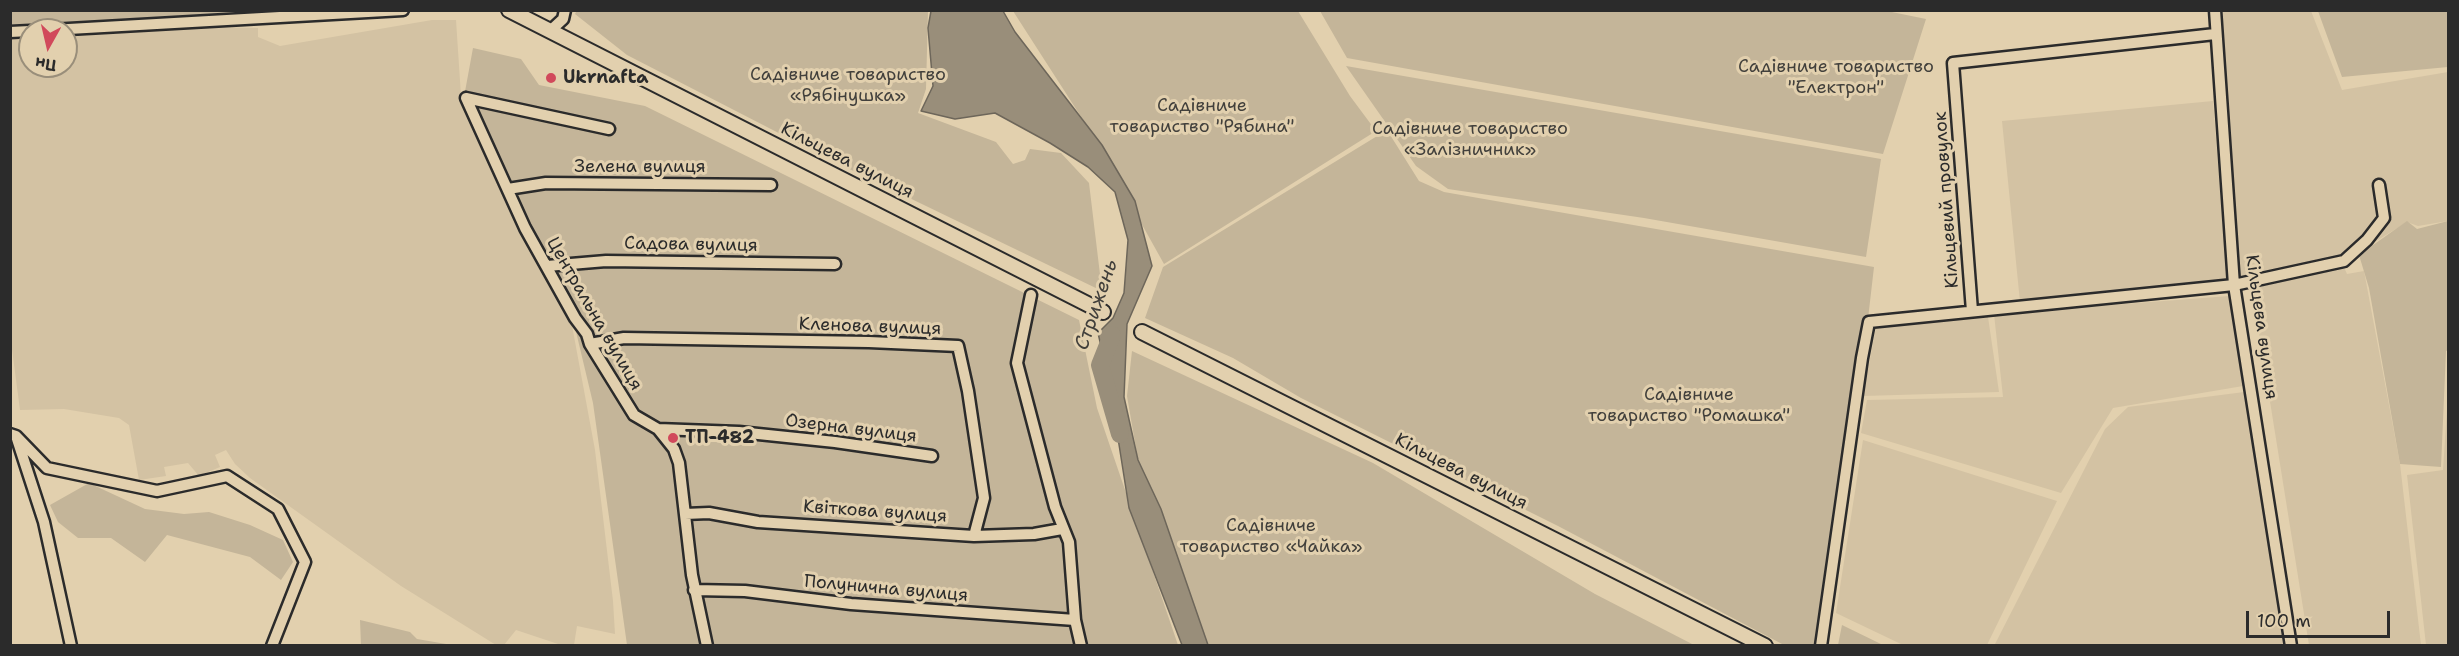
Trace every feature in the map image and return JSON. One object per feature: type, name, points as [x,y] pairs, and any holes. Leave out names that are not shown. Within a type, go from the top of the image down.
[{"type":"main road","name":"Кільцева вулиця","points":[[509,10],[1103,312]]},
{"type":"main road","name":"Кільцева вулиця","points":[[1142,332],[1764,645]]},
{"type":"street","points":[[78,28],[403,10]]},
{"type":"street","points":[[550,31],[563,19],[565,10]]},
{"type":"street","name":"Кільцева вулиця","points":[[2215,10],[2234,285],[2291,645]]},
{"type":"street","name":"Кільцевий провулок","points":[[1972,311],[1953,63],[2215,34]]},
{"type":"street","name":"Центральна вулиця","points":[[609,129],[466,98],[525,228],[575,318],[587,334],[590,344],[634,415],[658,429],[674,449],[679,463],[694,590],[707,645]]},
{"type":"street","name":"Зелена вулиця","points":[[508,189],[546,183],[771,185]]},
{"type":"street","name":"Кільцевий провулок","points":[[1821,645],[1869,322],[2234,285],[2344,261],[2367,240],[2384,218],[2379,185]]},
{"type":"street","name":"Садова вулиця","points":[[547,266],[606,261],[835,264]]},
{"type":"street","points":[[1031,294],[1017,363],[1070,551],[1075,620],[1081,645]]},
{"type":"street","name":"Кленова вулиця","points":[[590,344],[624,338],[668,338],[958,346],[968,391],[984,498],[975,536]]},
{"type":"street","name":"Озерна вулиця","points":[[658,429],[739,432],[835,442],[932,456]]},
{"type":"street","points":[[14,435],[44,522],[71,645]]},
{"type":"street","points":[[14,435],[47,468],[157,491],[227,476],[278,509],[304,562],[272,645]]},
{"type":"street","name":"Квіткова вулиця","points":[[686,514],[709,513],[758,522],[975,536],[1023,534],[1062,529]]},
{"type":"street","name":"Полунична вулиця","points":[[694,590],[745,591],[850,604],[1075,620]]},
{"type":"shaded area","points":[[931,11],[1003,11],[1015,32],[1102,145],[1135,201],[1152,266],[1127,324],[1124,397],[1138,460],[1161,509],[1208,645],[1182,645],[1129,508],[1109,381],[1098,333],[1113,318],[1124,293],[1128,240],[1115,192],[1088,167],[995,113],[955,119],[921,111],[933,86],[928,28]]},
{"type":"shaded area","points":[[2222,11],[2311,11],[2342,90],[2448,72],[2448,221],[2418,226],[2407,222],[2344,261],[2239,278]]},
{"type":"shaded area","points":[[432,20],[456,20],[461,96],[571,320],[595,450],[615,634],[577,626],[574,645],[564,646],[516,630],[504,645],[496,645],[401,586],[250,478],[235,464],[226,450],[215,455],[220,467],[199,476],[188,463],[164,467],[166,476],[139,480],[129,425],[119,418],[64,409],[20,410],[10,334],[10,39],[18,39],[18,78],[78,78],[78,36],[204,27],[258,28],[258,37],[280,46]]},
{"type":"shaded area","points":[[2213,101],[2227,280],[2020,302],[2002,121]]},
{"type":"shaded area","points":[[2343,265],[2347,274],[2364,271],[2400,464],[2421,645],[2309,645],[2252,289]]},
{"type":"shaded area","points":[[2229,296],[2243,386],[2113,408],[2061,493],[1861,433],[1867,400],[2003,397],[1994,314]]},
{"type":"shaded area","points":[[1988,317],[1999,392],[1863,396],[1876,327]]},
{"type":"shaded area","points":[[2252,391],[2286,645],[1994,646],[2105,429],[2128,407]]},
{"type":"shaded area","points":[[2448,395],[2448,645],[2426,645],[2407,475],[2443,470]]},
{"type":"shaded area","points":[[1863,440],[2057,501],[1987,645],[1903,645],[1836,613]]},
{"type":"green space","name":"Садівниче товариство «Рябінушка»","points":[[577,10],[928,11],[926,89],[918,113],[996,142],[1013,164],[1025,160],[1030,149],[1061,153],[1089,183],[1102,291],[837,163],[627,55],[575,14]]},
{"type":"green space","name":"Садівниче товариство \"Електрон\"","points":[[1882,10],[1926,19],[1883,154],[1347,58],[1320,11]]},
{"type":"green space","points":[[11,11],[398,11],[78,28],[78,18],[18,18],[18,31],[11,31]]},
{"type":"green space","name":"Садівниче товариство \"Рябина\"","points":[[1013,11],[1298,11],[1350,96],[1376,131],[1164,264],[1087,126]]},
{"type":"green space","points":[[2318,11],[2448,11],[2448,67],[2342,77]]},
{"type":"green space","points":[[473,48],[521,59],[539,85],[645,106],[1079,320],[1097,408],[1178,645],[627,645],[593,403],[573,319],[464,97]]},
{"type":"green space","name":"Садівниче товариство «Залізничник»","points":[[1346,66],[1881,159],[1866,257],[1644,218],[1448,189],[1416,166]]},
{"type":"green space","name":"Садівниче товариство \"Ромашка\"","points":[[1387,130],[1419,181],[1444,192],[1874,267],[1852,457],[1824,645],[1784,645],[1558,526],[1301,398],[1233,358],[1145,318],[1163,267]]},
{"type":"green space","points":[[2407,221],[2417,229],[2448,221],[2448,350],[2446,351],[2441,467],[2400,464],[2369,288],[2359,255]]},
{"type":"green space","name":"Садівниче товариство «Чайка»","points":[[1132,351],[1373,463],[1595,594],[1694,645],[1189,645],[1138,460],[1127,396]]},
{"type":"green space","points":[[89,483],[145,509],[184,514],[209,512],[250,525],[283,540],[293,562],[281,580],[250,557],[167,535],[145,562],[111,538],[78,538],[58,522],[50,505]]},
{"type":"green space","points":[[360,620],[410,632],[417,639],[452,645],[361,645]]},
{"type":"green space","points":[[1842,625],[1883,645],[1838,645]]},
{"type":"waterway","name":"Стрижень","points":[[1112,335],[1100,365],[1120,434]]},
{"type":"place","name":"Ukrnafta","points":[[551,78]]},
{"type":"place","name":"ТП-482","points":[[673,438]]}]
